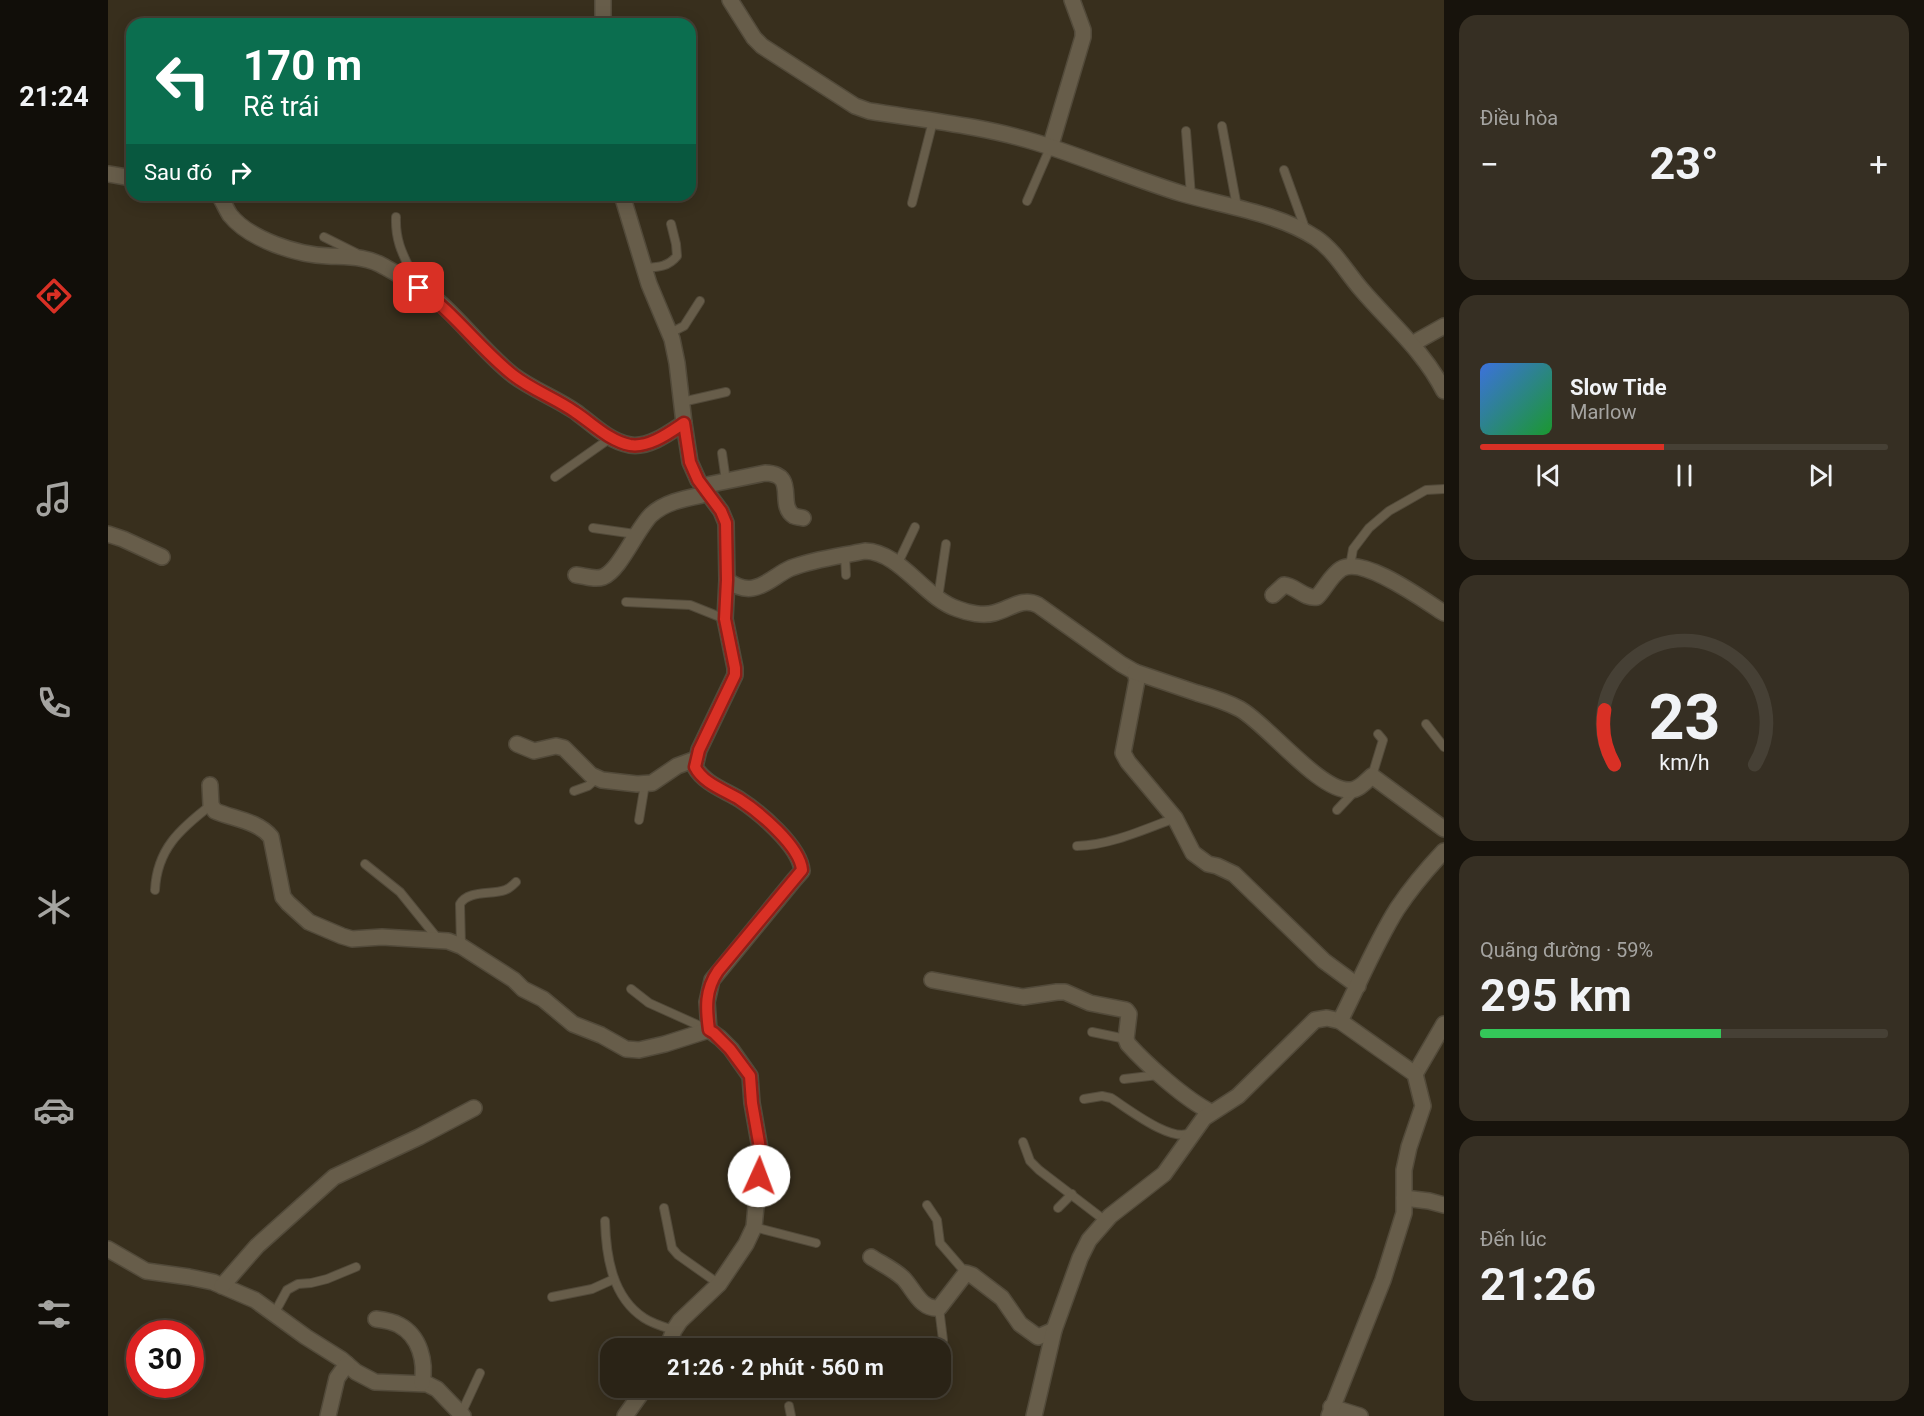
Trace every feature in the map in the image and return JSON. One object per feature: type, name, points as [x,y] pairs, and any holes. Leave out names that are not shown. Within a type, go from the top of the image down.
[{"type":"street","points":[[603,0],[603,18]]},
{"type":"street","points":[[730,0],[754,38],[762,46],[855,106],[869,111],[978,128],[1050,148],[1133,178],[1282,220],[1318,239],[1388,320],[1412,344],[1435,372],[1444,391]]},
{"type":"street","points":[[1050,148],[1083,37],[1083,30],[1072,0]]},
{"type":"street","points":[[108,174],[126,177]]},
{"type":"street","points":[[223,201],[231,215],[245,228],[266,240],[305,254],[365,258],[383,266],[438,302],[513,375],[574,411],[612,437],[631,445],[643,443],[663,436],[684,423]]},
{"type":"street","points":[[624,201],[655,302],[670,333],[677,363],[690,462],[726,523],[725,619],[735,675],[696,759],[695,767],[698,773],[717,788],[738,799],[779,832],[798,857],[802,870],[712,980],[707,1002],[709,1030]]},
{"type":"street","points":[[1412,344],[1444,326]]},
{"type":"street","points":[[576,575],[595,578],[603,577],[611,572],[620,562],[635,534],[661,507],[726,481],[765,473],[775,474],[781,477],[784,483],[790,511],[793,515],[803,518]]},
{"type":"street","points":[[108,534],[162,557]]},
{"type":"street","points":[[727,580],[735,586],[755,588],[791,568],[845,555],[874,551],[881,553],[938,598],[957,609],[979,614],[992,614],[1030,601],[1135,672],[1237,708],[1254,717],[1293,756],[1324,780],[1348,791],[1357,789],[1372,776],[1444,829]]},
{"type":"street","points":[[1273,595],[1284,585],[1312,598],[1317,597],[1341,569],[1350,566],[1367,569],[1388,578],[1444,614]]},
{"type":"street","points":[[1135,672],[1137,681],[1123,753],[1128,762],[1175,818],[1193,853],[1200,860],[1234,874],[1324,961],[1358,986]]},
{"type":"street","points":[[517,744],[534,750],[556,746],[564,748],[591,775],[597,778],[645,784],[658,779],[677,766],[696,759]]},
{"type":"street","points":[[210,785],[211,805],[215,811],[267,831],[271,837],[283,897],[309,922],[352,939],[382,937],[439,940],[461,946],[514,980],[523,989],[543,999],[573,1024],[626,1049],[639,1050],[709,1030],[730,1049],[750,1076],[761,1154],[754,1227],[746,1244],[719,1284],[689,1312],[674,1330],[671,1338]]},
{"type":"street","points":[[1340,1021],[1397,909],[1425,870],[1444,850]]},
{"type":"street","points":[[932,980],[1023,997],[1065,992],[1090,1003],[1126,1010],[1129,1014],[1126,1039],[1136,1053],[1201,1107],[1211,1112]]},
{"type":"street","points":[[1034,1416],[1054,1330],[1080,1258],[1089,1240],[1108,1217],[1164,1174],[1197,1127],[1211,1112],[1238,1096],[1315,1020],[1327,1018],[1340,1021],[1415,1074],[1423,1106],[1404,1170],[1404,1213],[1383,1280],[1330,1412],[1360,1416]]},
{"type":"street","points":[[1415,1074],[1444,1024]]},
{"type":"street","points":[[222,1286],[257,1246],[334,1177],[474,1108]]},
{"type":"street","points":[[1404,1198],[1444,1205]]},
{"type":"street","points":[[108,1249],[146,1271],[189,1276],[222,1286],[255,1300],[306,1337],[329,1350],[356,1372],[375,1382],[422,1383],[437,1389],[462,1415]]},
{"type":"street","points":[[871,1257],[904,1279],[924,1305],[933,1309],[939,1308],[966,1273],[1002,1298],[1020,1324],[1038,1337],[1054,1330]]},
{"type":"street","points":[[376,1319],[398,1324],[410,1334],[422,1354],[424,1371],[422,1383]]},
{"type":"street","points":[[328,1416],[337,1378],[347,1364]]},
{"type":"street","points":[[625,1416],[638,1398]]},
{"type":"lane","points":[[912,203],[933,122]]},
{"type":"lane","points":[[1222,126],[1237,209]]},
{"type":"lane","points":[[1186,130],[1191,196]]},
{"type":"lane","points":[[1027,201],[1050,148]]},
{"type":"lane","points":[[1284,170],[1307,234]]},
{"type":"lane","points":[[396,217],[398,245],[419,288]]},
{"type":"lane","points":[[644,267],[662,267],[671,263],[677,256],[671,224]]},
{"type":"lane","points":[[324,237],[365,258]]},
{"type":"lane","points":[[670,333],[684,326],[700,301]]},
{"type":"lane","points":[[682,402],[726,392]]},
{"type":"lane","points":[[555,477],[612,437]]},
{"type":"lane","points":[[722,453],[726,481]]},
{"type":"lane","points":[[1350,566],[1353,549],[1369,528],[1389,511],[1426,490],[1444,489]]},
{"type":"lane","points":[[897,565],[915,527]]},
{"type":"lane","points":[[593,528],[635,534]]},
{"type":"lane","points":[[938,598],[946,544]]},
{"type":"lane","points":[[845,555],[846,574]]},
{"type":"lane","points":[[626,602],[690,605],[725,619]]},
{"type":"lane","points":[[1426,724],[1444,747]]},
{"type":"lane","points":[[1372,776],[1383,746],[1383,740],[1378,734]]},
{"type":"lane","points":[[574,791],[588,786],[597,778]]},
{"type":"lane","points":[[639,820],[645,784]]},
{"type":"lane","points":[[1337,810],[1357,789]]},
{"type":"lane","points":[[155,890],[156,873],[168,846],[190,821],[211,805]]},
{"type":"lane","points":[[1077,846],[1088,846],[1132,834],[1175,818]]},
{"type":"lane","points":[[365,864],[400,892],[439,940]]},
{"type":"lane","points":[[461,946],[460,904],[463,899],[506,890],[516,882]]},
{"type":"lane","points":[[631,989],[649,1004],[709,1030]]},
{"type":"lane","points":[[1092,1032],[1126,1039]]},
{"type":"lane","points":[[1124,1079],[1161,1075]]},
{"type":"lane","points":[[1084,1099],[1102,1096],[1111,1098],[1165,1131],[1178,1135],[1187,1135],[1197,1127]]},
{"type":"lane","points":[[1023,1142],[1030,1161],[1039,1170],[1103,1219],[1108,1217]]},
{"type":"lane","points":[[1058,1208],[1072,1194]]},
{"type":"lane","points":[[927,1205],[937,1220],[940,1243],[966,1273]]},
{"type":"lane","points":[[664,1208],[672,1248],[678,1255],[719,1284]]},
{"type":"lane","points":[[605,1221],[606,1251],[614,1279],[622,1294],[642,1317],[674,1330]]},
{"type":"lane","points":[[754,1227],[816,1243]]},
{"type":"lane","points":[[274,1314],[287,1290],[298,1284],[327,1279],[356,1268]]},
{"type":"lane","points":[[552,1297],[592,1289],[614,1279]]},
{"type":"lane","points":[[939,1308],[943,1338]]},
{"type":"lane","points":[[462,1415],[480,1373]]},
{"type":"lane","points":[[789,1406],[791,1416]]},
{"type":"route","points":[[419,288],[438,302],[513,375],[574,411],[606,435],[631,445],[663,436],[684,423],[690,462],[698,480],[721,511],[726,523],[725,619],[735,675],[699,750],[695,767],[698,773],[717,788],[754,810],[779,832],[798,857],[802,870],[718,971],[712,980],[707,1002],[709,1030],[730,1049],[750,1076],[761,1154],[759,1176]]}]
